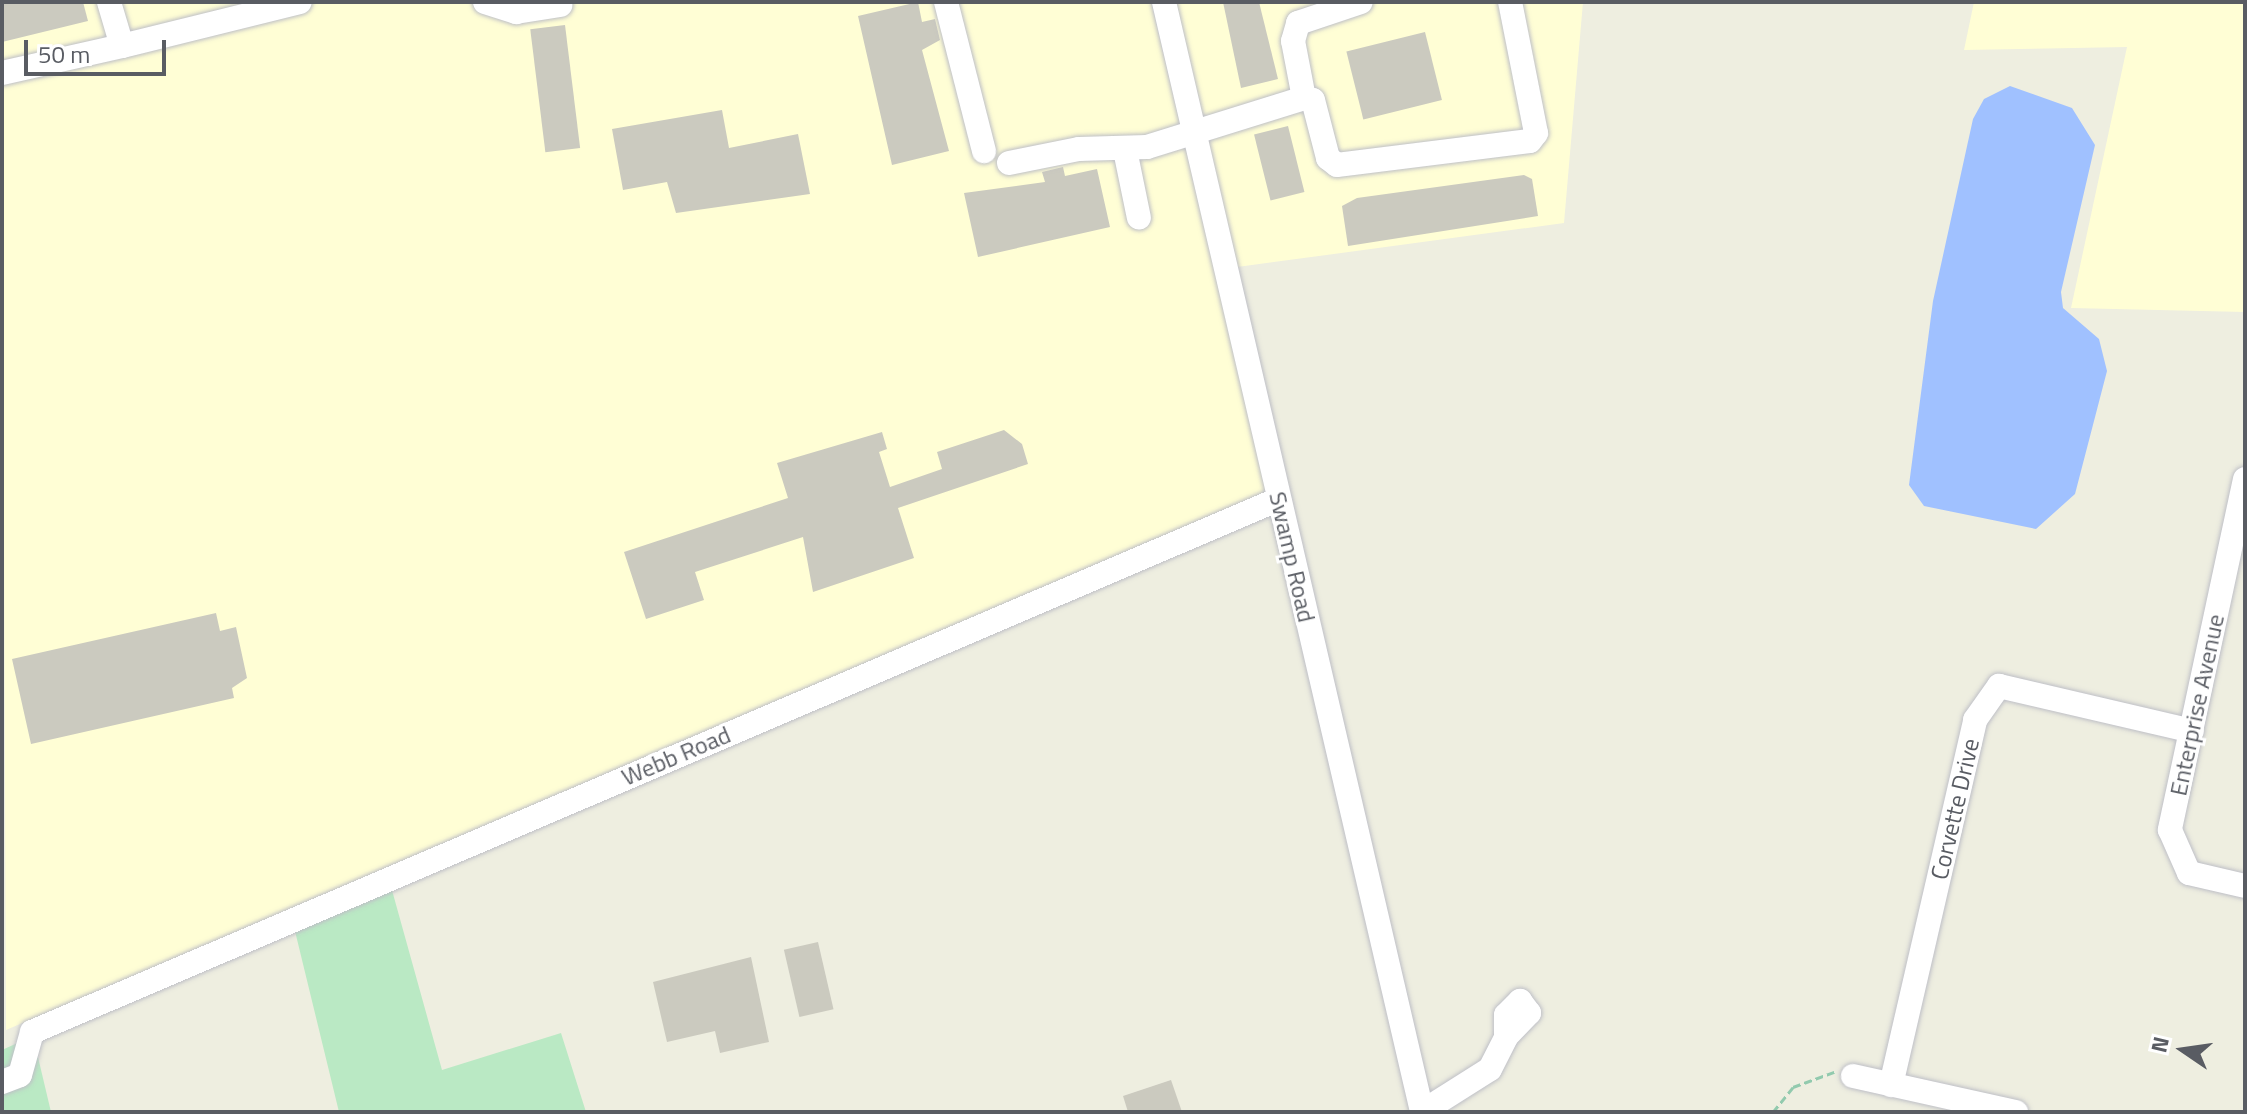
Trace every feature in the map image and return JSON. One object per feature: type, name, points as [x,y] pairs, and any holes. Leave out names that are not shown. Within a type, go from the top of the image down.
[{"type":"street","points":[[109,2],[122,46]]},
{"type":"street","points":[[2,73],[300,2]]},
{"type":"street","points":[[485,2],[516,12],[560,5]]},
{"type":"street","points":[[946,2],[984,151]]},
{"type":"street","name":"Swamp Road","points":[[1164,2],[1422,1112]]},
{"type":"street","points":[[1304,98],[1293,41],[1298,23],[1361,2]]},
{"type":"street","points":[[1009,163],[1079,149],[1125,150],[1191,123],[1234,121],[1304,98],[1313,100],[1328,158],[1337,165],[1530,141],[1536,133],[1510,2]]},
{"type":"street","points":[[1125,150],[1139,218]]},
{"type":"street","name":"Enterprise Avenue","points":[[2245,479],[2170,830],[2189,873],[2245,886]]},
{"type":"street","name":"Webb Road","points":[[2,1082],[20,1075],[32,1032],[1279,499]]},
{"type":"street","name":"Corvette Drive","points":[[1891,1085],[1975,720],[1999,686],[2192,731]]},
{"type":"street","points":[[1422,1112],[1479,1080],[1506,1037]]},
{"type":"street","points":[[1853,1076],[2016,1112]]},
{"type":"path","points":[[1773,1112],[1814,1076],[1853,1076]]},
{"type":"shaded area","points":[[2,2],[1151,2],[1267,493],[6,1030]]},
{"type":"shaded area","points":[[1173,2],[1583,2],[1564,223],[1230,268]]},
{"type":"shaded area","points":[[1974,2],[2245,2],[2245,312],[2071,308],[2127,47],[1964,50]]},
{"type":"shaded area","points":[[390,883],[442,1070],[561,1033],[586,1112],[339,1112],[294,927]]},
{"type":"shaded area","points":[[33,1036],[51,1112],[2,1112],[2,1050]]},
{"type":"water","points":[[2010,86],[2072,108],[2095,145],[2061,292],[2063,308],[2099,339],[2107,371],[2075,494],[2036,529],[1924,506],[1909,485],[1933,301],[1973,119],[1984,99]]},
{"type":"building","points":[[2,2],[83,2],[88,21],[2,42]]},
{"type":"building","points":[[918,2],[922,22],[935,19],[940,40],[922,50],[949,151],[892,165],[858,16]]},
{"type":"building","points":[[1223,2],[1259,2],[1278,79],[1241,88]]},
{"type":"building","points":[[565,25],[580,148],[545,152],[530,29]]},
{"type":"building","points":[[1425,32],[1442,100],[1363,120],[1346,52]]},
{"type":"building","points":[[722,110],[729,148],[798,134],[810,194],[676,213],[667,182],[623,190],[612,129]]},
{"type":"building","points":[[1288,126],[1304,192],[1270,200],[1254,134]]},
{"type":"building","points":[[1063,167],[1065,176],[1097,169],[1110,227],[978,257],[964,193],[1045,182],[1042,172]]},
{"type":"building","points":[[1524,175],[1532,179],[1538,216],[1348,246],[1342,206],[1357,198]]},
{"type":"building","points":[[1004,430],[1022,444],[1028,464],[898,508],[914,558],[813,592],[803,537],[695,572],[704,600],[646,619],[624,552],[788,498],[777,463],[882,432],[887,449],[879,452],[890,487],[942,469],[937,452]]},
{"type":"building","points":[[216,613],[220,631],[236,627],[247,678],[232,688],[234,698],[31,744],[12,659]]},
{"type":"building","points":[[818,942],[834,1009],[799,1017],[784,950]]},
{"type":"building","points":[[751,957],[769,1042],[720,1053],[715,1031],[667,1042],[653,982]]},
{"type":"building","points":[[1171,1080],[1182,1112],[1128,1112],[1123,1096]]}]
